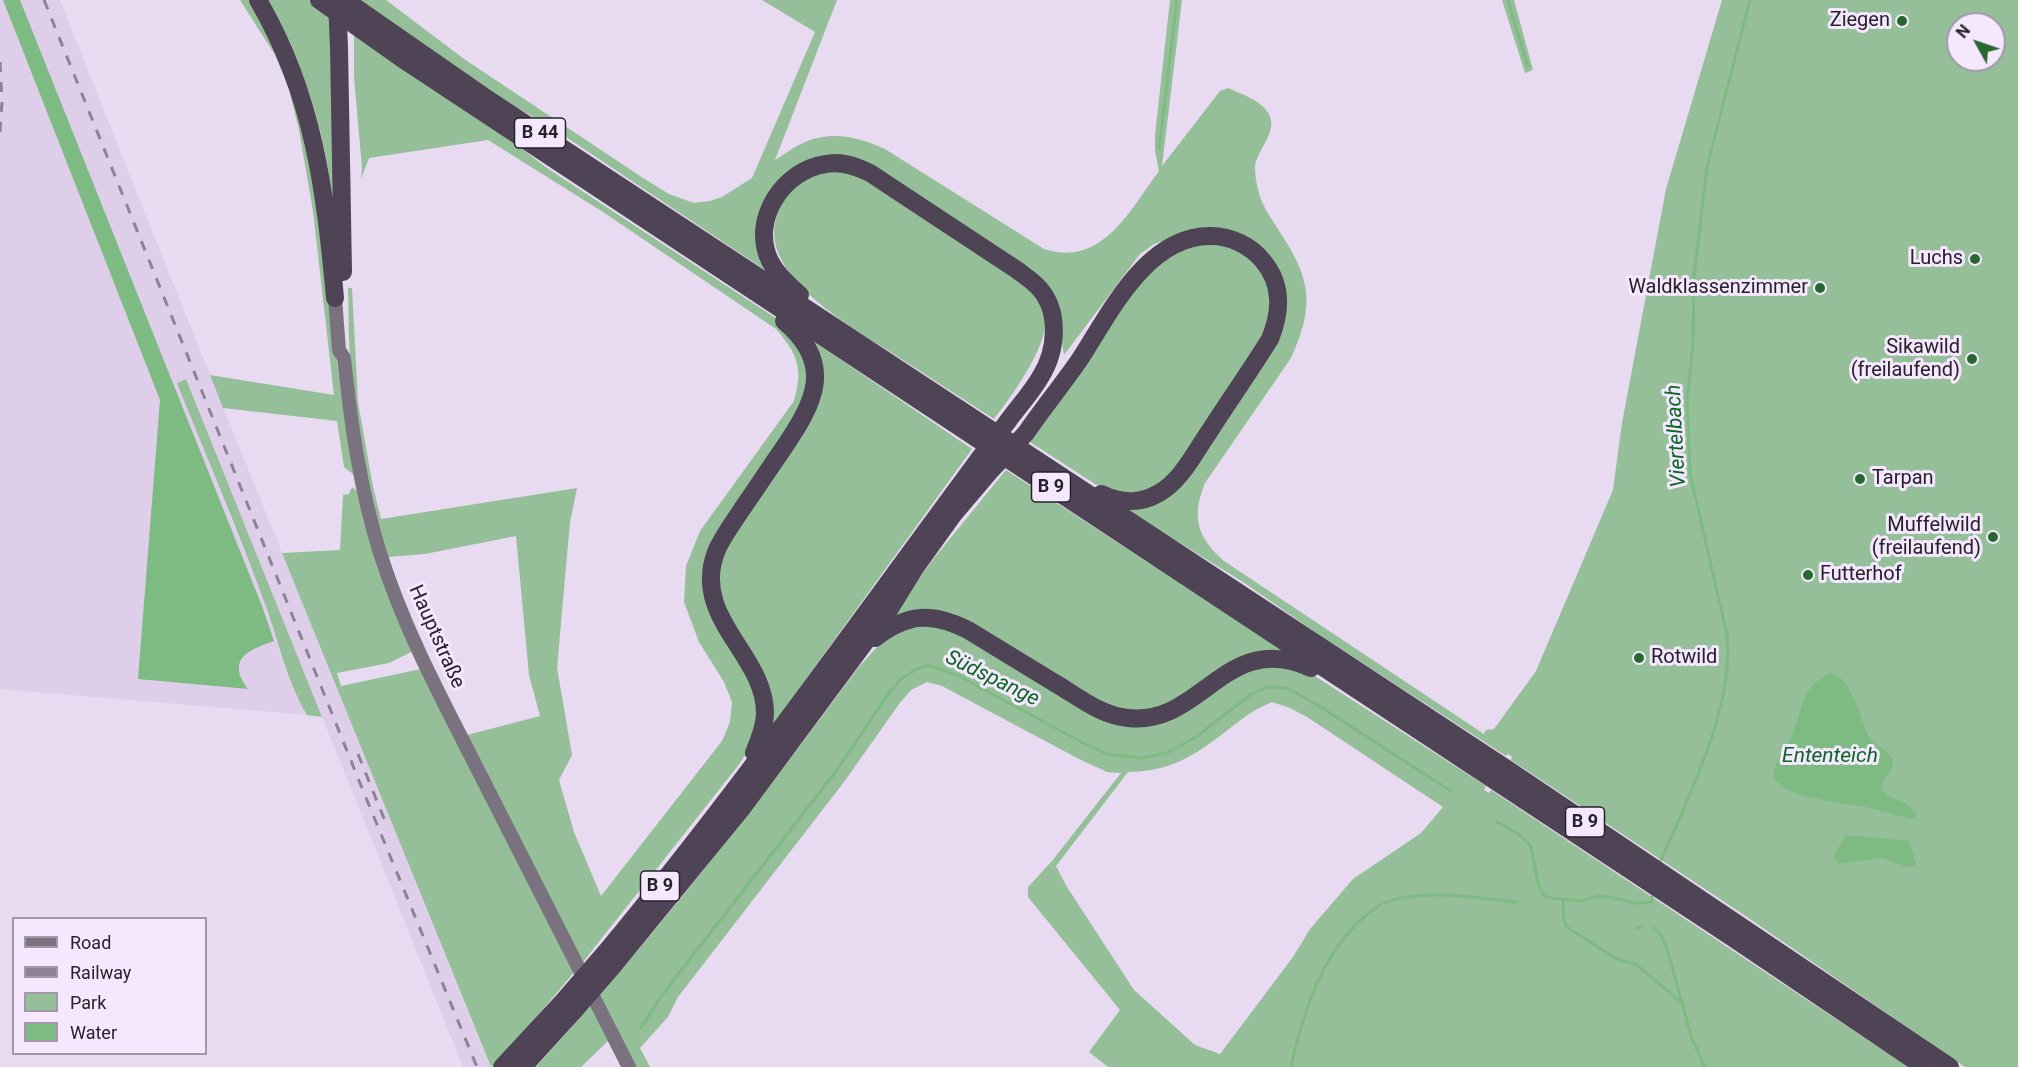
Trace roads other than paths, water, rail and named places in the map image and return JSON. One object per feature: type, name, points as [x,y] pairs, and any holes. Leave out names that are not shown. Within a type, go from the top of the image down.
[{"type":"highway","points":[[258,0],[270,21],[295,79],[312,130],[339,298]]},
{"type":"highway","name":"B 44","points":[[319,0],[401,58],[757,293]]},
{"type":"highway","points":[[337,0],[339,298]]},
{"type":"highway","name":"B 44","points":[[345,0],[445,70],[816,315]]},
{"type":"highway","name":"B 9","points":[[609,960],[665,879],[986,464],[1008,421],[1042,376],[1050,354],[1054,326],[1049,304],[1039,288],[1017,270],[870,173],[851,165],[828,163],[807,169],[797,175],[776,196],[766,222],[765,240],[770,261],[787,283],[808,302],[816,315],[1066,479],[1507,769],[1950,1067]]},
{"type":"highway","points":[[860,650],[889,610],[915,568],[972,490],[986,464],[1026,433],[1079,360],[1113,307],[1139,274],[1158,255],[1183,241],[1196,237],[1220,236],[1242,244],[1262,259],[1272,275],[1278,298],[1277,322],[1270,339],[1170,486],[1151,498],[1130,501],[1108,497],[1066,479]]},
{"type":"highway","points":[[748,772],[763,729],[764,705],[752,671],[716,608],[711,572],[721,542],[805,415],[815,385],[813,363],[804,342],[797,332],[757,293]]},
{"type":"highway","name":"B 9","points":[[757,293],[1733,938],[1924,1067]]},
{"type":"highway","points":[[860,650],[898,622],[919,617],[938,618],[968,630],[1099,710],[1127,718],[1155,717],[1170,712],[1233,670],[1263,658],[1292,660],[1324,676],[1345,682]]},
{"type":"highway","name":"B 9","points":[[523,1067],[570,1005],[720,836],[860,650]]},
{"type":"highway","name":"B 9","points":[[502,1067],[570,1005]]},
{"type":"main road","name":"Hauptstraße","points":[[339,298],[339,350],[344,358],[350,418],[361,481],[381,554],[414,641],[629,1067]]},
{"type":"water","points":[[3,0],[20,0],[262,606],[274,641],[256,648],[243,657],[239,670],[248,689],[138,679],[160,400]]},
{"type":"water","name":"Ententeich","points":[[1830,673],[1838,676],[1845,683],[1855,700],[1870,738],[1892,758],[1893,765],[1884,779],[1883,791],[1913,809],[1917,814],[1913,819],[1871,808],[1813,798],[1786,788],[1777,782],[1775,769],[1791,738],[1804,698],[1813,685]]},
{"type":"water","points":[[1846,835],[1909,841],[1916,864],[1910,868],[1881,858],[1838,864],[1833,857]]},
{"type":"waterway","points":[[1159,149],[1177,0]]},
{"type":"waterway","points":[[1508,0],[1528,67]]},
{"type":"waterway","name":"Viertelbach","points":[[1661,860],[1708,750],[1724,690],[1728,662],[1727,635],[1690,473],[1687,401],[1693,343],[1694,276],[1707,167],[1750,0]]},
{"type":"waterway","name":"Südspange","points":[[641,1028],[662,995],[834,774],[888,694],[901,679],[928,665],[957,675],[1107,754],[1142,758],[1167,753],[1196,737],[1250,695],[1267,687],[1287,688],[1316,704],[1451,791]]},
{"type":"waterway","name":"Südspange","points":[[1497,822],[1520,835],[1530,845],[1538,884],[1544,896],[1581,901],[1598,896],[1634,903],[1651,902],[1652,897]]},
{"type":"waterway","points":[[1384,903],[1399,898],[1432,895],[1517,902]]},
{"type":"waterway","name":"Viertelbach","points":[[1563,900],[1564,921],[1568,928],[1617,959],[1637,965],[1683,1004]]},
{"type":"waterway","points":[[1291,1067],[1303,1021],[1320,977],[1345,937],[1380,905]]},
{"type":"waterway","name":"Viertelbach","points":[[1636,928],[1642,927]]},
{"type":"waterway","name":"Viertelbach","points":[[1653,927],[1661,935],[1667,949],[1692,1039],[1705,1067]]},
{"type":"railway","points":[[44,0],[477,1067]]},
{"type":"railway","points":[[0,62],[2,102],[0,132]]},
{"type":"railway","points":[[358,754],[387,826]]},
{"type":"place","name":"Ziegen","points":[[1902,21]]},
{"type":"place","name":"Luchs","points":[[1975,259]]},
{"type":"place","name":"Waldklassenzimmer","points":[[1820,288]]},
{"type":"place","name":"Sikawild (freilaufend)","points":[[1972,359]]},
{"type":"place","name":"Tarpan","points":[[1860,479]]},
{"type":"place","name":"Muffelwild (freilaufend)","points":[[1993,537]]},
{"type":"place","name":"Futterhof","points":[[1808,575]]},
{"type":"place","name":"Rotwild","points":[[1639,658]]}]
